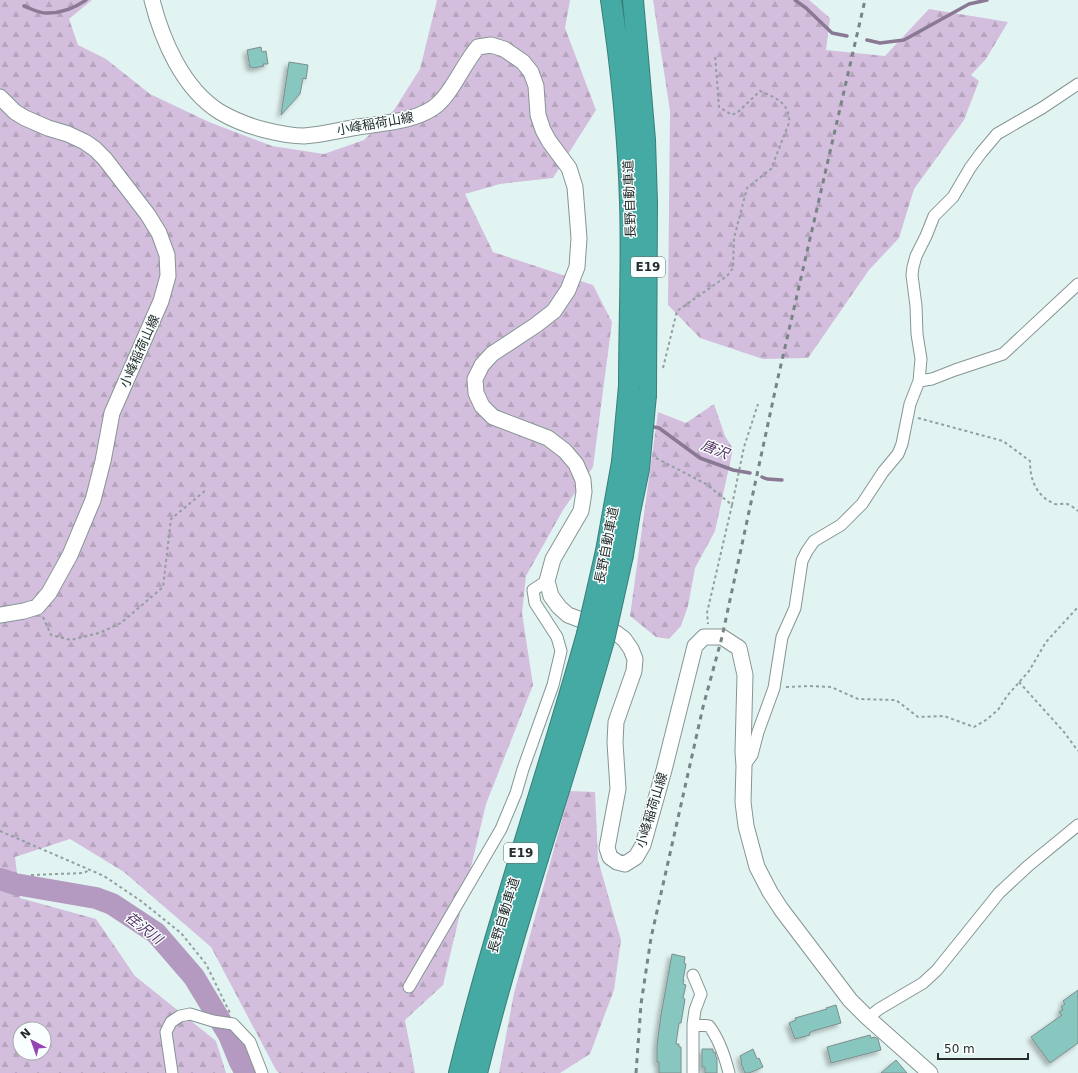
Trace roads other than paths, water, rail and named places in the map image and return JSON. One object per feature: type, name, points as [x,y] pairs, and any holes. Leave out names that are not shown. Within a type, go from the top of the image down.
[{"type":"highway","name":"長野自動車道","points":[[611,0],[622,81],[636,140]]},
{"type":"highway","name":"長野自動車道","points":[[477,1073],[506,963],[587,700],[595,637],[614,553],[638,462],[638,390],[630,202],[636,140],[633,0]]},
{"type":"highway","name":"長野自動車道","points":[[459,1073],[489,959],[570,696],[595,637]]},
{"type":"main road","name":"小峰稲荷山線","points":[[152,0],[156,16],[176,62],[188,81],[205,100],[219,111],[236,120],[253,127],[278,133],[303,136],[416,117],[435,107],[447,93],[470,56],[478,47],[491,45],[504,49],[523,62],[531,72],[536,86],[538,115],[543,130],[549,141],[569,168],[575,187],[579,238],[577,267],[568,290],[554,311],[536,325],[492,354],[482,365],[475,379],[476,393],[482,406],[493,417],[548,438],[565,451],[576,464],[583,480],[584,492],[581,510],[553,559],[546,581],[551,596],[559,607],[568,615],[616,633],[624,639],[631,649],[635,659],[634,671],[616,722],[615,742],[618,789],[607,848],[610,857],[617,862],[625,864],[636,858],[643,845],[664,770],[695,646],[704,637],[722,637],[740,648],[745,675],[744,766]]},
{"type":"main road","name":"小峰稲荷山線","points":[[0,97],[15,112],[25,118],[48,128],[68,134],[95,149],[105,159],[148,215],[159,233],[168,255],[168,276],[161,301],[112,413],[103,461],[93,500],[70,555],[49,593],[37,607],[0,615]]},
{"type":"main road","points":[[744,766],[746,826],[757,867],[770,892],[781,909],[850,1000],[930,1073]]},
{"type":"street","points":[[744,766],[752,755],[758,732],[774,688],[782,637],[795,608],[802,561],[806,551],[814,541],[841,525],[862,504],[883,472],[898,454],[902,444],[910,404],[919,381],[921,359],[917,334],[916,306],[912,275],[916,256],[934,216],[953,197],[973,163],[997,134],[1042,108],[1078,84]]},
{"type":"street","points":[[919,381],[932,379],[1003,354],[1078,284]]},
{"type":"street","points":[[409,986],[501,829],[516,793],[523,769],[551,692],[561,651],[558,637],[535,602],[533,590],[546,581]]},
{"type":"street","points":[[868,1018],[879,1009],[922,983],[936,970],[999,893],[1028,866],[1078,825]]},
{"type":"street","points":[[693,975],[701,994],[695,1010],[693,1024],[693,1073]]},
{"type":"street","points":[[172,1073],[166,1032],[171,1022],[180,1016],[190,1014],[213,1021],[231,1023],[250,1042],[262,1073]]},
{"type":"street","points":[[693,1024],[709,1026],[714,1033],[727,1064],[729,1073]]},
{"type":"waterway","points":[[24,6],[42,13],[53,13],[68,9],[86,0]]},
{"type":"waterway","points":[[795,0],[806,8],[832,33],[847,36]]},
{"type":"waterway","points":[[867,40],[880,43],[904,40],[969,4],[987,0]]},
{"type":"waterway","name":"唐沢","points":[[654,427],[659,428],[700,458],[733,470],[750,473]]},
{"type":"waterway","points":[[762,477],[767,479],[782,480]]},
{"type":"waterway","name":"荏沢川","points":[[0,879],[15,884],[96,898],[112,904],[156,933],[194,977],[229,1035],[246,1073]]},
{"type":"railway","points":[[636,1073],[641,1004],[651,938],[703,707],[722,637],[777,382],[865,0]]}]
